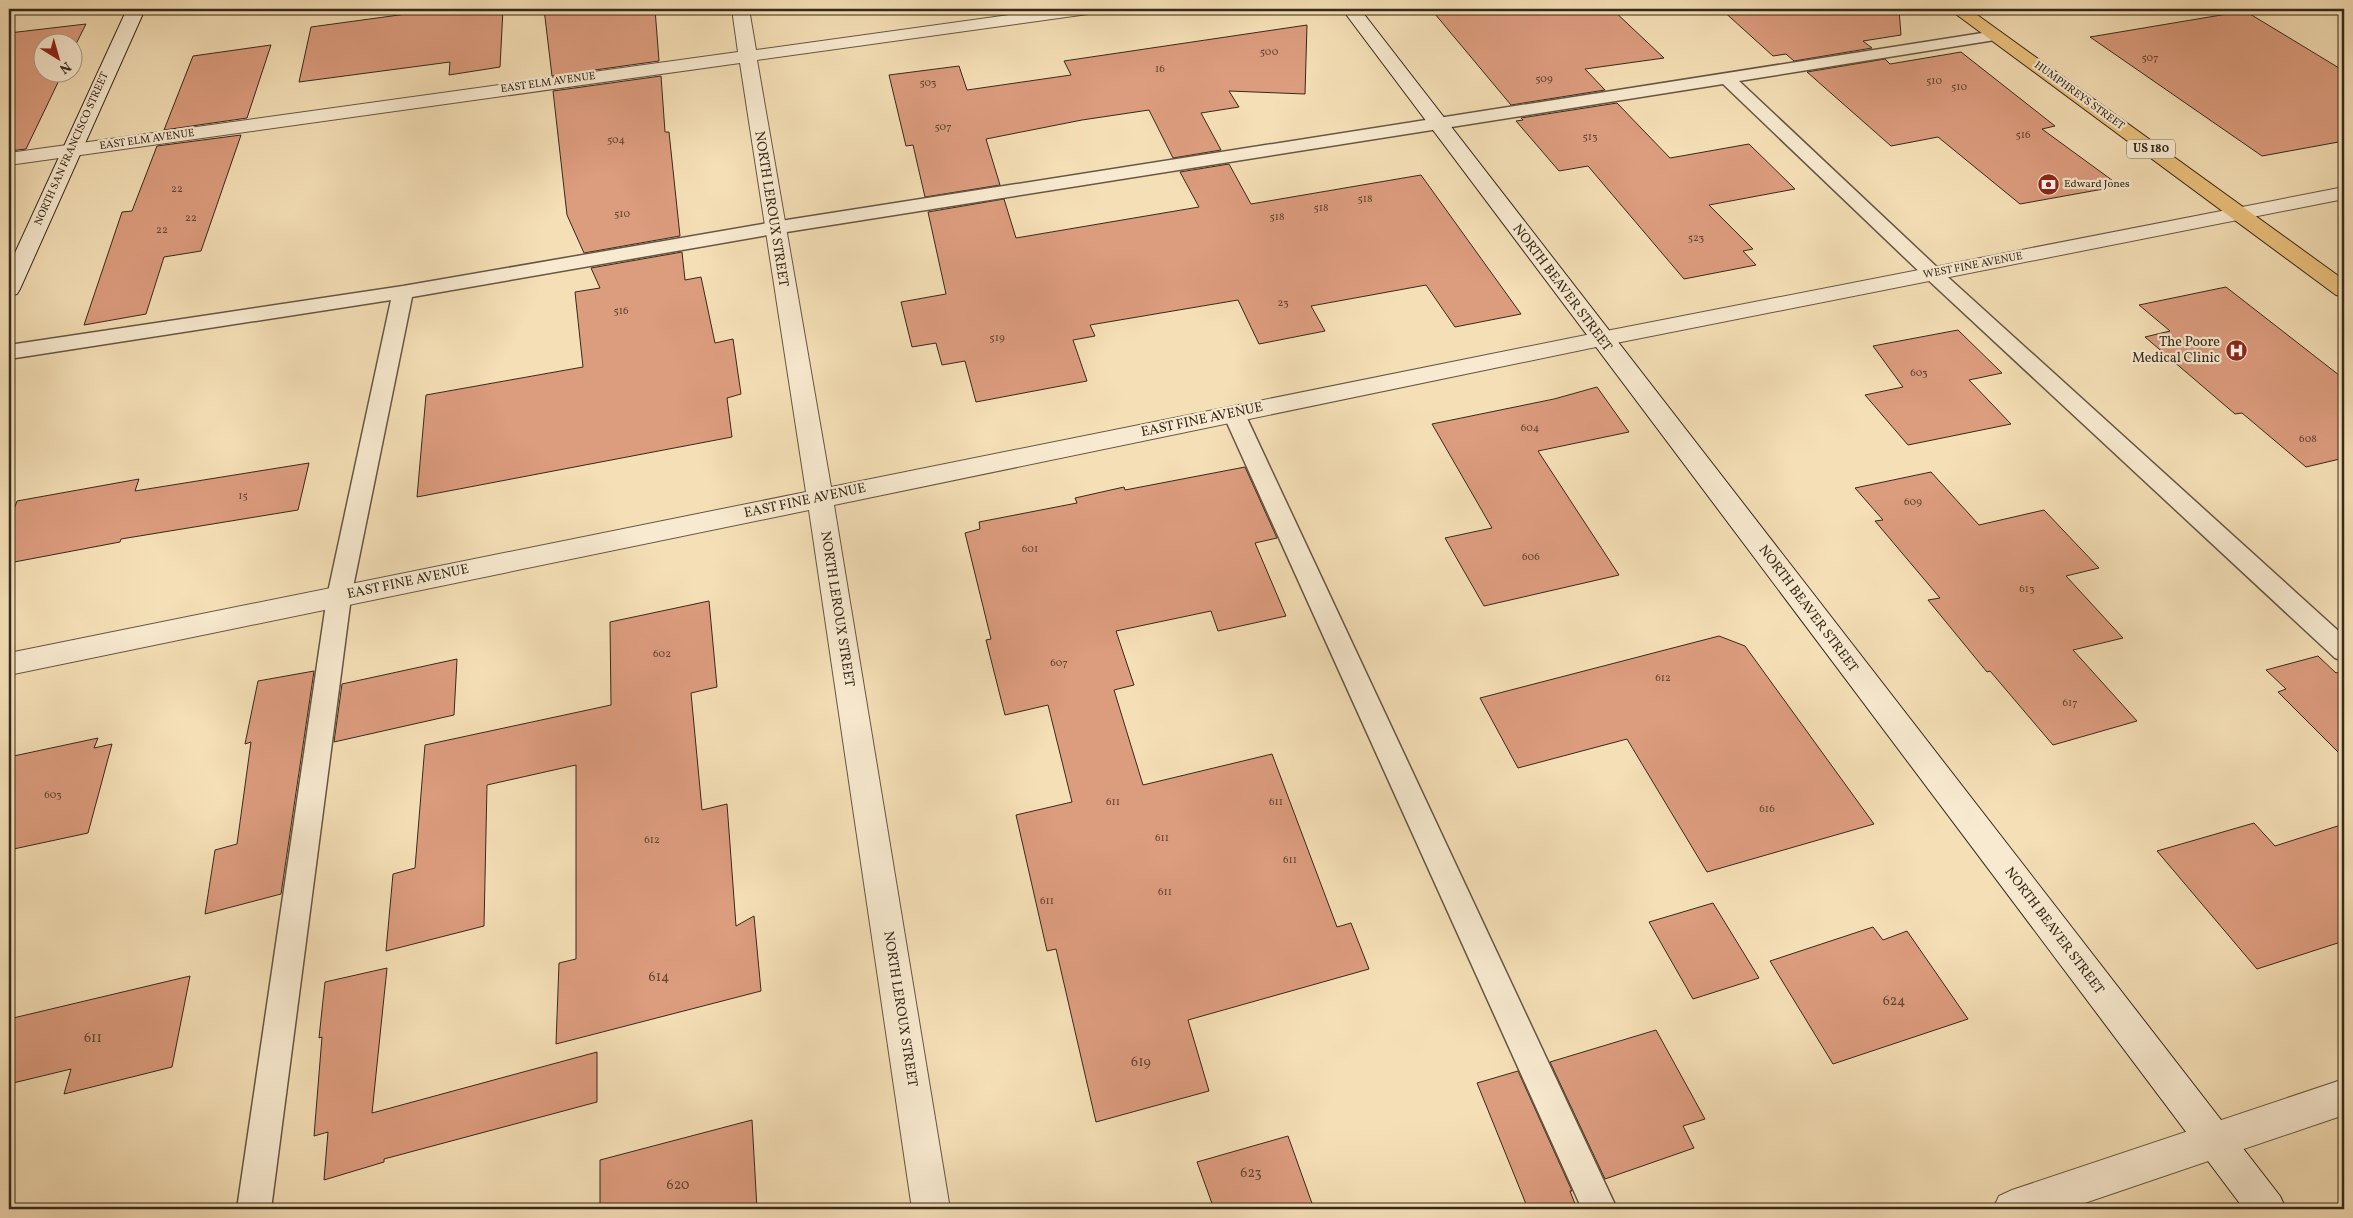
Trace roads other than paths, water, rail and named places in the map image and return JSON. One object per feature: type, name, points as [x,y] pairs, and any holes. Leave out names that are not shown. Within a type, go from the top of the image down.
[{"type":"main road","name":"HUMPHREYS STREET","points":[[1958,9],[2344,290]]},
{"type":"street","name":"NORTH SAN FRANCISCO STREET","points":[[9,288],[136,9]]},
{"type":"street","name":"NORTH LEROUX STREET","points":[[740,9],[774,228],[820,498],[932,1209]]},
{"type":"street","name":"EAST ELM AVENUE","points":[[9,159],[1040,12],[1088,9]]},
{"type":"street","name":"NORTH BEAVER STREET","points":[[1351,9],[1601,339],[2267,1209]]},
{"type":"street","name":"WEST FINE AVENUE","points":[[1601,339],[2344,192]]},
{"type":"street","name":"EAST FINE AVENUE","points":[[9,664],[1601,339]]},
{"type":"street","points":[[2012,1209],[2344,1097]]},
{"type":"lane","points":[[9,352],[403,292],[774,228],[1995,36]]},
{"type":"lane","points":[[1726,78],[1933,274],[2344,651]]},
{"type":"lane","points":[[254,1209],[339,596],[403,292]]},
{"type":"lane","points":[[1234,414],[1600,1209]]},
{"type":"place","name":"Edward Jones","points":[[2048,184]]},
{"type":"place","name":"The Poore Medical Clinic","points":[[2236,350]]}]
